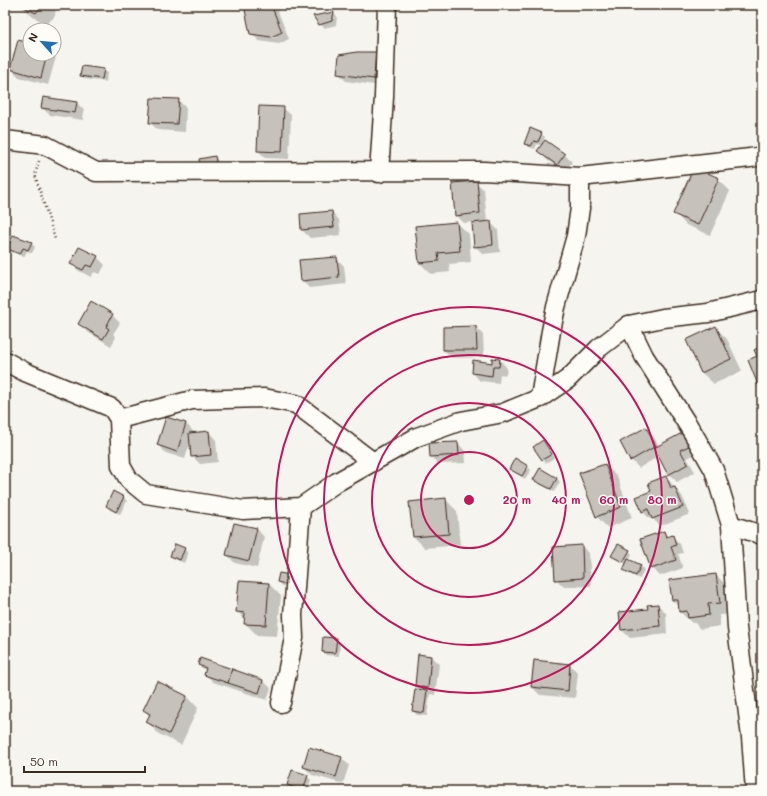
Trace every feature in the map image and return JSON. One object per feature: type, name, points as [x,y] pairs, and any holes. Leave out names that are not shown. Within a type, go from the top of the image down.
[{"type":"street","points":[[380,172],[387,5]]},
{"type":"street","points":[[5,140],[45,145],[96,172],[484,171],[580,177],[762,156]]},
{"type":"street","points":[[540,398],[551,331],[576,236],[580,208],[580,177]]},
{"type":"street","points":[[5,361],[25,372],[112,408],[119,419],[121,466],[129,480],[146,494],[243,510],[301,507],[337,482],[417,437],[461,421],[503,413],[540,398],[568,378],[599,348],[629,325],[663,318],[708,313],[762,300]]},
{"type":"street","points":[[629,325],[644,356],[693,433],[714,470],[731,525],[737,628],[751,737],[755,791]]},
{"type":"street","points":[[119,419],[192,400],[264,398],[296,404],[373,462]]},
{"type":"street","points":[[281,703],[294,638],[292,614],[301,507]]},
{"type":"street","points":[[731,525],[762,535]]},
{"type":"path","points":[[45,145],[35,175],[55,239]]},
{"type":"building","points":[[20,5],[43,5],[36,13]]},
{"type":"building","points":[[244,5],[271,5],[282,32],[271,37],[250,34]]},
{"type":"building","points":[[334,12],[332,21],[319,25],[313,16]]},
{"type":"building","points":[[18,40],[22,41],[22,62],[45,62],[41,78],[10,69]]},
{"type":"building","points":[[357,52],[376,52],[374,79],[337,74],[339,55]]},
{"type":"building","points":[[82,66],[104,69],[102,79],[80,76]]},
{"type":"building","points":[[43,97],[77,102],[75,113],[41,108]]},
{"type":"building","points":[[151,98],[179,99],[177,124],[149,123]]},
{"type":"building","points":[[259,106],[284,107],[282,152],[257,151]]},
{"type":"building","points":[[530,128],[542,133],[538,142],[534,141],[531,146],[524,144]]},
{"type":"building","points":[[545,140],[565,154],[557,165],[537,151]]},
{"type":"building","points":[[215,156],[217,166],[200,168],[199,159]]},
{"type":"building","points":[[694,167],[719,178],[698,225],[673,214]]},
{"type":"building","points":[[477,181],[480,213],[455,216],[452,183]]},
{"type":"building","points":[[332,211],[334,227],[301,230],[300,214]]},
{"type":"building","points":[[491,221],[493,245],[474,247],[472,223]]},
{"type":"building","points":[[457,222],[460,251],[438,253],[439,261],[419,263],[415,226]]},
{"type":"building","points":[[13,235],[32,242],[28,250],[23,248],[20,254],[7,249]]},
{"type":"building","points":[[79,247],[98,256],[92,267],[86,265],[83,270],[70,264]]},
{"type":"building","points":[[337,257],[339,277],[301,281],[299,260]]},
{"type":"building","points":[[91,301],[113,314],[106,327],[109,329],[103,339],[78,324]]},
{"type":"building","points":[[476,326],[477,350],[443,350],[443,327]]},
{"type":"building","points":[[716,326],[731,359],[701,373],[686,340]]},
{"type":"building","points":[[762,346],[762,383],[758,385],[748,360],[757,356],[754,350]]},
{"type":"building","points":[[492,358],[500,359],[499,367],[493,367],[492,376],[472,373],[473,360],[492,363]]},
{"type":"building","points":[[166,417],[186,423],[177,452],[157,445]]},
{"type":"building","points":[[646,427],[656,446],[630,461],[620,442]]},
{"type":"building","points":[[209,431],[211,455],[191,457],[189,433]]},
{"type":"building","points":[[682,433],[689,446],[680,450],[688,464],[668,475],[654,448]]},
{"type":"building","points":[[543,440],[552,454],[542,460],[533,447]]},
{"type":"building","points":[[458,442],[459,455],[430,457],[429,443]]},
{"type":"building","points":[[515,458],[528,466],[522,476],[509,469]]},
{"type":"building","points":[[762,459],[762,479],[756,461]]},
{"type":"building","points":[[605,464],[621,507],[596,517],[579,473]]},
{"type":"building","points":[[540,468],[557,478],[551,489],[533,480]]},
{"type":"building","points":[[666,476],[671,488],[675,487],[683,507],[652,519],[648,509],[642,512],[636,497],[651,491],[648,483]]},
{"type":"building","points":[[113,491],[124,497],[116,512],[106,506]]},
{"type":"building","points":[[446,498],[449,534],[413,537],[409,502]]},
{"type":"building","points":[[234,523],[257,528],[249,561],[226,555]]},
{"type":"building","points":[[664,531],[666,537],[673,535],[676,545],[671,547],[676,560],[651,569],[640,539]]},
{"type":"building","points":[[175,544],[185,548],[180,560],[170,556]]},
{"type":"building","points":[[618,544],[630,550],[623,562],[611,556]]},
{"type":"building","points":[[582,545],[583,578],[555,580],[553,547]]},
{"type":"building","points":[[628,559],[641,565],[636,576],[623,570]]},
{"type":"building","points":[[279,573],[290,575],[289,585],[277,582]]},
{"type":"building","points":[[716,574],[720,603],[708,604],[709,615],[688,618],[687,611],[679,612],[678,600],[672,600],[669,580]]},
{"type":"building","points":[[239,581],[269,583],[266,625],[244,624],[245,613],[236,612]]},
{"type":"building","points":[[658,604],[660,626],[621,630],[619,612],[648,609],[647,605]]},
{"type":"building","points":[[323,637],[337,638],[335,653],[322,652]]},
{"type":"building","points":[[418,654],[431,656],[428,688],[415,686]]},
{"type":"building","points":[[200,658],[232,669],[228,683],[204,675],[206,668],[198,665]]},
{"type":"building","points":[[534,660],[570,664],[568,691],[531,687]]},
{"type":"building","points":[[232,669],[263,680],[259,693],[228,683]]},
{"type":"building","points":[[157,681],[187,696],[169,734],[146,722],[150,714],[143,710]]},
{"type":"building","points":[[415,689],[427,690],[424,713],[412,711]]},
{"type":"building","points":[[309,747],[342,757],[336,777],[303,767]]},
{"type":"building","points":[[292,770],[308,775],[303,791],[287,785]]}]
